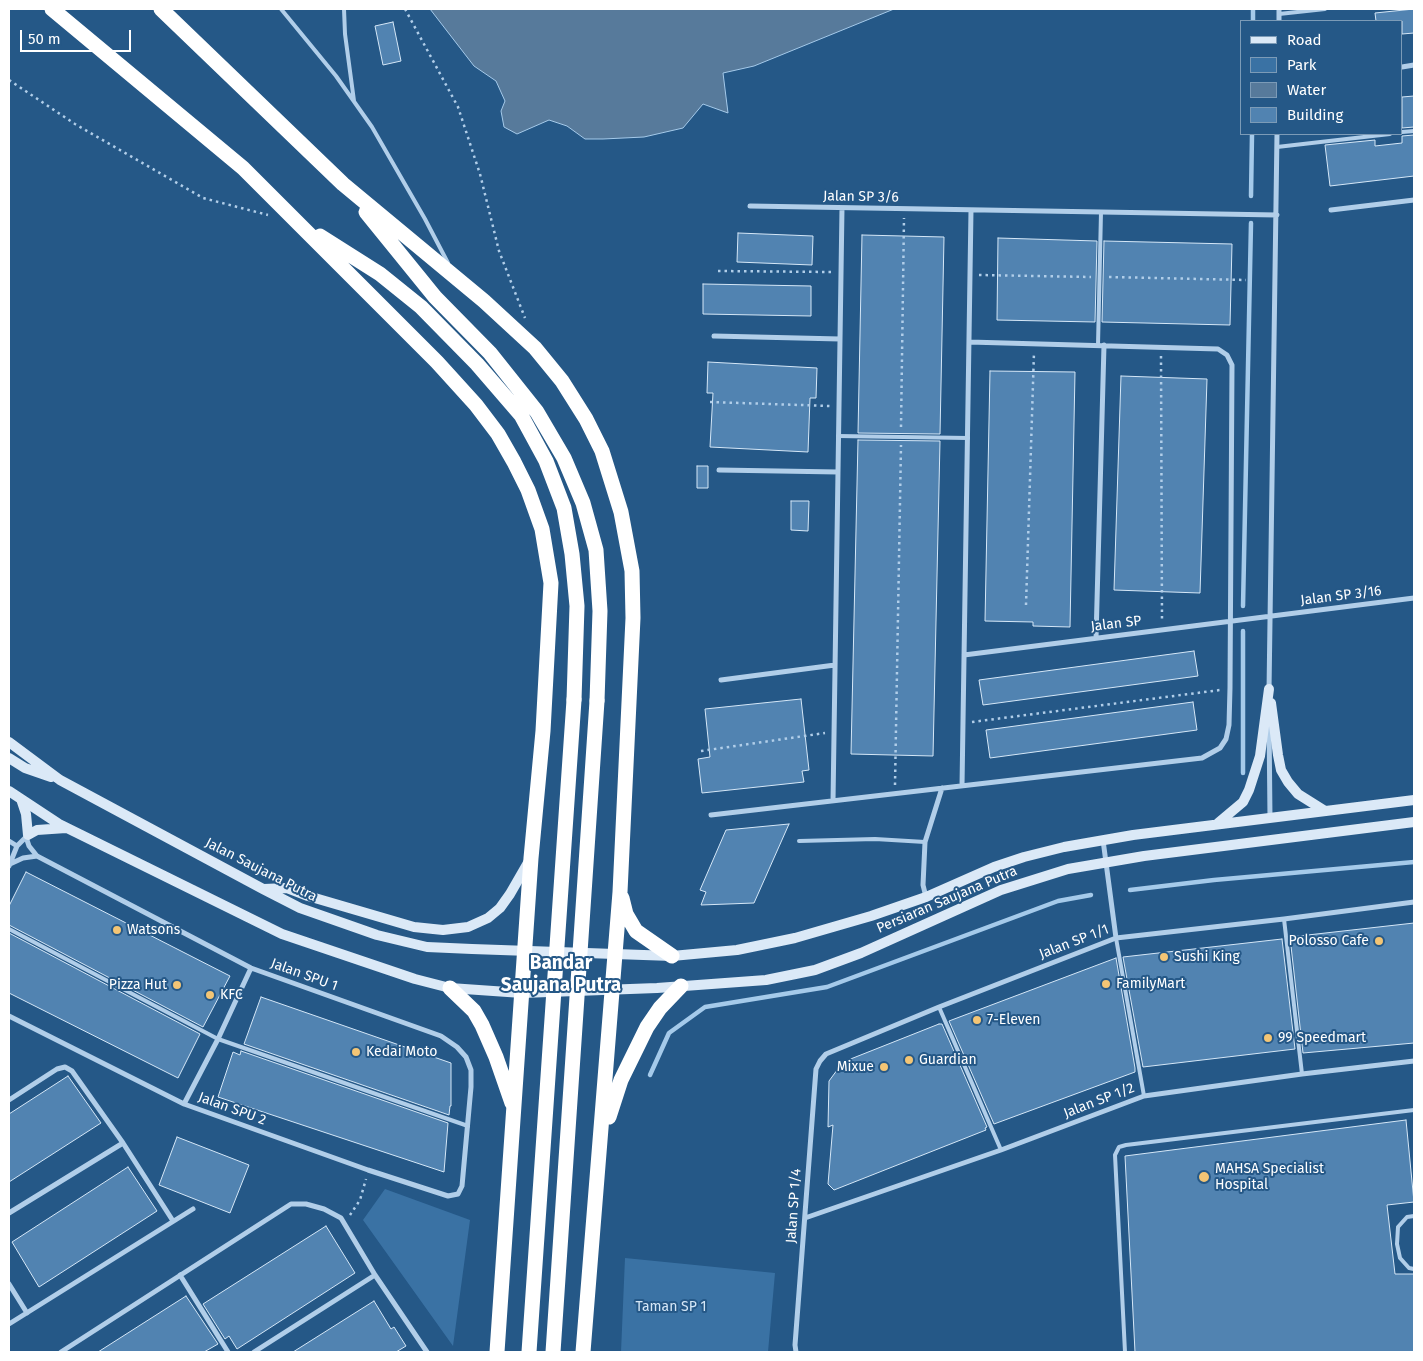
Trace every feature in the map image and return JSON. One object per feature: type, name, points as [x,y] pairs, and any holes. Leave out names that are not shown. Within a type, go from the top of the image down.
[{"type":"highway","points":[[52,9],[243,168],[437,362],[498,434],[528,490],[542,529],[550,583],[543,731],[531,858],[497,1352]]},
{"type":"highway","points":[[161,9],[343,184],[484,301],[535,348],[562,380],[602,451],[621,512],[632,571],[633,618],[620,892],[583,1352]]},
{"type":"highway","points":[[343,184],[435,297],[490,353],[538,412],[564,458],[583,503],[596,550],[600,611],[597,701],[553,1352]]},
{"type":"highway","points":[[298,223],[380,274],[421,307],[477,364],[521,415],[546,461],[564,508],[572,554],[577,606],[574,700],[529,1352]]},
{"type":"highway","points":[[620,892],[626,914],[636,932],[672,956]]},
{"type":"highway","points":[[601,1142],[620,1080],[647,1027],[660,1008],[681,986]]},
{"type":"highway","points":[[450,988],[474,1011],[482,1025],[496,1057],[514,1109]]},
{"type":"main road","points":[[1269,689],[1281,770],[1298,794],[1325,810]]},
{"type":"main road","points":[[1217,824],[1239,806],[1250,790],[1260,756],[1269,689]]},
{"type":"main road","name":"Jalan Saujana Putra","points":[[9,742],[60,780],[300,908],[377,934],[427,947],[615,954]]},
{"type":"main road","points":[[9,758],[25,768],[60,780]]},
{"type":"main road","points":[[9,791],[67,828],[282,934],[415,979],[450,988],[522,994],[612,990]]},
{"type":"main road","points":[[21,799],[26,814],[27,836],[37,830],[67,828]]},
{"type":"main road","name":"Persiaran Saujana Putra","points":[[615,954],[672,956],[738,950],[795,938],[871,916],[926,897],[1024,856],[1103,840],[1414,800]]},
{"type":"main road","name":"Persiaran Saujana Putra","points":[[612,990],[766,980],[815,970],[861,953],[1001,890],[1068,869],[1106,862],[1414,822]]},
{"type":"main road","points":[[263,889],[287,888],[414,927],[443,930],[468,926],[488,918],[500,908],[531,858]]},
{"type":"street","points":[[1270,818],[1269,689],[1277,135]]},
{"type":"street","points":[[1331,210],[1414,200]]},
{"type":"street","name":"Jalan SP 3/6","points":[[750,206],[1276,215]]},
{"type":"street","points":[[833,801],[842,208]]},
{"type":"street","points":[[962,786],[971,210]]},
{"type":"street","points":[[714,336],[840,339]]},
{"type":"street","points":[[712,815],[1202,758],[1220,748],[1226,739],[1229,725],[1230,688],[1232,365],[1227,355],[1218,348],[969,342]]},
{"type":"street","points":[[1096,638],[1101,345]]},
{"type":"street","points":[[719,470],[838,472]]},
{"type":"street","name":"Jalan SP 3/16","points":[[1270,616],[1414,598]]},
{"type":"street","name":"Jalan SP","points":[[964,655],[1270,616]]},
{"type":"street","points":[[721,680],[835,665]]},
{"type":"street","points":[[926,897],[923,885],[924,842],[942,788]]},
{"type":"street","points":[[9,865],[18,846],[27,836]]},
{"type":"street","points":[[27,836],[29,846],[37,856]]},
{"type":"street","points":[[1103,840],[1116,938]]},
{"type":"street","points":[[9,841],[18,846]]},
{"type":"street","points":[[9,865],[23,858],[37,856]]},
{"type":"street","name":"Jalan SPU 1","points":[[37,856],[251,968],[441,1036],[457,1046],[466,1057],[471,1070],[472,1087],[462,1186],[458,1194]]},
{"type":"street","name":"Jalan SP 1/1","points":[[820,1061],[826,1054],[939,1007],[1116,938],[1414,902]]},
{"type":"street","points":[[184,1104],[218,1039],[251,968]]},
{"type":"street","name":"Jalan SPU 2","points":[[9,1016],[184,1104],[368,1170],[448,1196],[458,1194]]},
{"type":"street","name":"Jalan SP 1/4","points":[[796,1352],[816,1069],[820,1061]]},
{"type":"street","name":"Jalan SP 1/2","points":[[804,1218],[1001,1150],[1144,1096],[1302,1074],[1414,1061]]},
{"type":"street","points":[[9,1100],[57,1068],[65,1067],[72,1071],[123,1142],[174,1221]]},
{"type":"street","points":[[9,1213],[123,1142]]},
{"type":"street","points":[[61,1352],[291,1204],[306,1204],[324,1208],[341,1218],[375,1275],[427,1352]]},
{"type":"street","points":[[9,1324],[193,1210]]},
{"type":"street","points":[[254,1352],[375,1275]]},
{"type":"street","points":[[180,1276],[228,1352]]},
{"type":"street","points":[[9,1284],[27,1312]]},
{"type":"lane","points":[[281,9],[336,76],[372,127],[426,219],[456,279]]},
{"type":"lane","points":[[344,9],[345,34],[354,102]]},
{"type":"lane","points":[[1279,11],[1325,9]]},
{"type":"lane","points":[[1277,148],[1382,135]]},
{"type":"lane","points":[[1100,212],[1101,345]]},
{"type":"lane","points":[[838,436],[968,438]]},
{"type":"lane","points":[[799,841],[875,839],[924,842]]},
{"type":"lane","points":[[1284,919],[1302,1074]]},
{"type":"lane","points":[[9,929],[218,1039],[468,1126]]},
{"type":"lane","points":[[1116,938],[1144,1096]]},
{"type":"lane","points":[[939,1007],[1001,1150]]},
{"type":"lane","points":[[1125,1352],[1115,1155],[1119,1147],[1146,1142],[1414,1110]]},
{"type":"lane","points":[[1414,1216],[1407,1217],[1398,1227],[1397,1244],[1400,1258],[1409,1268],[1414,1269]]},
{"type":"path","points":[[405,9],[458,107],[480,174],[499,251],[527,324]]},
{"type":"path","points":[[9,80],[75,124],[203,198],[270,216]]},
{"type":"path","points":[[895,794],[904,209]]},
{"type":"path","points":[[718,271],[841,272]]},
{"type":"path","points":[[1026,605],[1035,343]]},
{"type":"path","points":[[1161,347],[1162,630]]},
{"type":"path","points":[[710,402],[839,406]]},
{"type":"path","points":[[963,723],[1230,688]]},
{"type":"path","points":[[701,751],[834,732]]},
{"type":"path","points":[[344,1224],[360,1200],[368,1170]]},
{"type":"green space","points":[[385,1189],[470,1220],[453,1346],[363,1220]]},
{"type":"green space","name":"Taman SP 1","points":[[625,1258],[775,1273],[768,1352],[621,1352]]},
{"type":"water","points":[[430,9],[894,9],[754,66],[723,73],[728,113],[703,104],[683,128],[644,137],[585,139],[567,126],[549,120],[517,134],[504,127],[501,111],[505,101],[496,81],[474,66]]},
{"type":"building","points":[[1414,9],[1414,33],[1403,34],[1403,20],[1376,20],[1375,13]]},
{"type":"building","points":[[393,22],[401,61],[383,65],[375,26]]},
{"type":"building","points":[[1414,96],[1414,127],[1403,128],[1403,97]]},
{"type":"building","points":[[1414,135],[1414,176],[1330,186],[1325,145],[1375,140],[1375,146],[1402,143],[1402,136]]},
{"type":"building","points":[[738,233],[813,236],[812,265],[737,262]]},
{"type":"building","points":[[862,235],[944,237],[940,434],[858,433]]},
{"type":"building","points":[[998,238],[1097,241],[1095,322],[997,320]]},
{"type":"building","points":[[1104,241],[1232,244],[1230,325],[1102,322]]},
{"type":"building","points":[[703,284],[811,286],[811,316],[703,314]]},
{"type":"building","points":[[708,362],[817,368],[816,398],[810,398],[808,452],[710,447],[713,393],[707,393]]},
{"type":"building","points":[[990,371],[1075,372],[1070,627],[1033,626],[1033,622],[985,621]]},
{"type":"building","points":[[1121,376],[1207,379],[1200,593],[1114,590]]},
{"type":"building","points":[[858,440],[940,441],[933,756],[851,754]]},
{"type":"building","points":[[697,466],[708,466],[708,488],[697,488]]},
{"type":"building","points":[[791,501],[809,501],[808,531],[791,530]]},
{"type":"building","points":[[1194,651],[1198,676],[983,705],[979,680]]},
{"type":"building","points":[[801,699],[809,770],[802,771],[804,782],[702,793],[698,759],[710,757],[705,709]]},
{"type":"building","points":[[1193,702],[1197,730],[990,758],[986,730]]},
{"type":"building","points":[[789,824],[754,903],[701,905],[706,892],[700,890],[726,830]]},
{"type":"building","points":[[26,872],[230,976],[203,1027],[9,925],[9,906]]},
{"type":"building","points":[[1414,923],[1414,1043],[1303,1053],[1290,937]]},
{"type":"building","points":[[9,933],[200,1034],[178,1078],[9,993]]},
{"type":"building","points":[[1282,939],[1295,1049],[1143,1067],[1123,957]]},
{"type":"building","points":[[1116,958],[1135,1072],[994,1124],[949,1021]]},
{"type":"building","points":[[261,997],[451,1063],[451,1106],[449,1115],[244,1044]]},
{"type":"building","points":[[942,1024],[987,1127],[985,1128],[986,1130],[834,1190],[828,1184],[833,1125],[828,1127],[829,1081],[843,1062]]},
{"type":"building","points":[[241,1051],[448,1123],[444,1172],[218,1097],[233,1052],[240,1055]]},
{"type":"building","points":[[68,1076],[101,1123],[9,1182],[9,1114]]},
{"type":"building","points":[[1406,1120],[1414,1202],[1387,1205],[1395,1274],[1414,1274],[1414,1352],[1135,1352],[1125,1156]]},
{"type":"building","points":[[177,1137],[249,1165],[230,1213],[159,1185]]},
{"type":"building","points":[[128,1167],[157,1211],[39,1287],[12,1242]]},
{"type":"building","points":[[326,1226],[355,1273],[237,1349],[229,1336],[225,1339],[203,1304]]},
{"type":"building","points":[[186,1296],[218,1344],[204,1352],[98,1352]]},
{"type":"building","points":[[374,1301],[391,1329],[394,1327],[406,1346],[396,1352],[293,1352]]},
{"type":"waterway","points":[[1253,9],[1253,20]]},
{"type":"waterway","points":[[1251,196],[1252,135]]},
{"type":"waterway","points":[[1243,606],[1251,223]]},
{"type":"waterway","points":[[1243,631],[1243,773]]},
{"type":"waterway","points":[[1130,890],[1214,880],[1414,862]]},
{"type":"waterway","points":[[650,1075],[669,1033],[705,1007],[827,987],[1058,901],[1091,895]]},
{"type":"place","name":"Watsons","points":[[117,930]]},
{"type":"place","name":"Polosso Cafe","points":[[1379,941]]},
{"type":"place","name":"Sushi King","points":[[1164,957]]},
{"type":"place","name":"FamilyMart","points":[[1106,984]]},
{"type":"place","name":"Pizza Hut","points":[[177,985]]},
{"type":"place","name":"KFC","points":[[210,995]]},
{"type":"place","name":"7-Eleven","points":[[977,1020]]},
{"type":"place","name":"99 Speedmart","points":[[1268,1038]]},
{"type":"place","name":"Kedai Moto","points":[[356,1052]]},
{"type":"place","name":"Guardian","points":[[909,1060]]},
{"type":"place","name":"Mixue","points":[[884,1067]]},
{"type":"place","name":"MAHSA Specialist Hospital","points":[[1204,1177]]},
{"type":"district","name":"Bandar Saujana Putra","points":[[561,975]]}]
